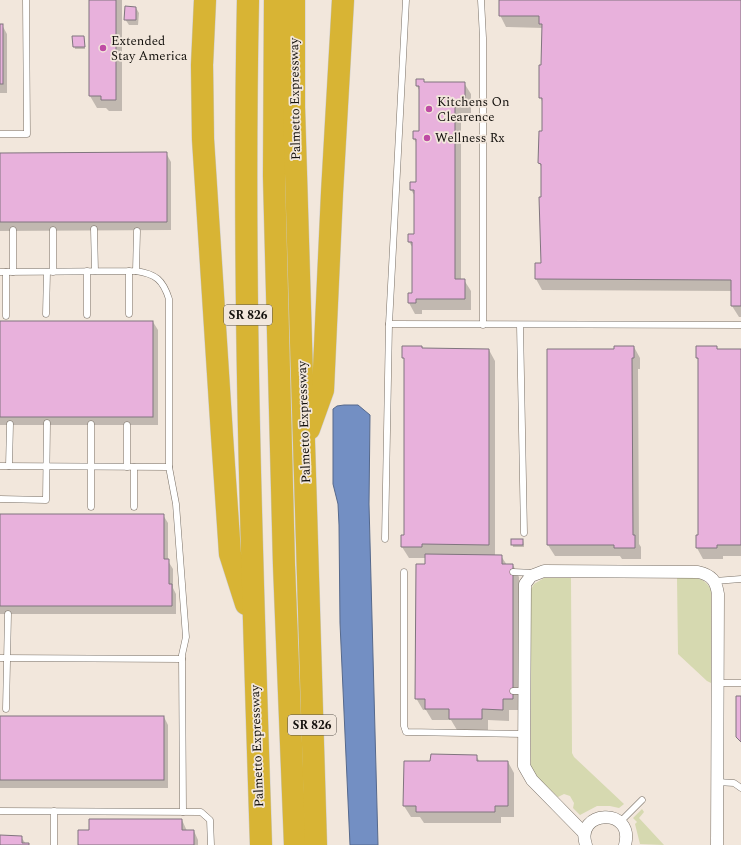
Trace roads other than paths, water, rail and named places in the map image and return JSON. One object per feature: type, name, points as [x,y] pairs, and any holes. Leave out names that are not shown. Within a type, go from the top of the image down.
[{"type":"highway","points":[[205,0],[202,65],[204,139],[230,554],[254,630]]},
{"type":"highway","name":"Palmetto Expressway","points":[[248,0],[246,103],[249,437],[261,845]]},
{"type":"highway","points":[[262,0],[262,177],[266,384],[281,845]]},
{"type":"highway","points":[[275,0],[274,184],[284,565],[295,845]]},
{"type":"highway","name":"Palmetto Expressway","points":[[294,0],[294,107],[316,845]]},
{"type":"highway","points":[[305,441],[323,390],[343,0]]},
{"type":"street","points":[[583,841],[528,776],[524,766],[524,734],[519,691],[525,584],[527,580],[536,573],[544,571],[698,572],[710,576],[715,580],[718,594],[718,845]]},
{"type":"street","points":[[583,841],[587,826],[599,817],[614,818],[623,826],[632,845]]},
{"type":"street","points":[[623,826],[626,839],[625,845]]},
{"type":"lane","points":[[0,134],[27,134],[26,0]]},
{"type":"lane","points":[[385,539],[389,324],[406,0]]},
{"type":"lane","points":[[481,0],[483,38],[483,325]]},
{"type":"lane","points":[[94,229],[95,271]]},
{"type":"lane","points":[[6,316],[6,272],[12,230]]},
{"type":"lane","points":[[46,314],[53,230]]},
{"type":"lane","points":[[129,314],[137,231]]},
{"type":"lane","points":[[6,272],[133,271],[148,273],[158,279],[165,288],[169,300],[170,467],[176,504],[186,637],[182,659],[183,812]]},
{"type":"lane","points":[[87,272],[87,315]]},
{"type":"lane","points":[[389,324],[741,325]]},
{"type":"lane","points":[[520,325],[524,533]]},
{"type":"lane","points":[[0,500],[46,500],[47,423]]},
{"type":"lane","points":[[9,466],[10,424]]},
{"type":"lane","points":[[91,424],[91,507]]},
{"type":"lane","points":[[127,425],[134,507]]},
{"type":"lane","points":[[0,466],[170,467]]},
{"type":"lane","points":[[404,572],[404,726],[406,732],[524,734]]},
{"type":"lane","points":[[513,572],[536,573]]},
{"type":"lane","points":[[715,580],[741,579]]},
{"type":"lane","points":[[6,709],[8,614]]},
{"type":"lane","points":[[0,658],[182,659]]},
{"type":"lane","points":[[717,683],[741,683]]},
{"type":"lane","points":[[718,782],[734,783],[741,788]]},
{"type":"lane","points":[[623,826],[642,800]]},
{"type":"lane","points":[[0,811],[201,812],[210,820],[211,845]]},
{"type":"lane","points":[[54,811],[54,845]]},
{"type":"water","points":[[358,405],[370,415],[369,504],[378,845],[350,845],[340,623],[339,525],[338,504],[333,484],[333,409],[337,406]]},
{"type":"place","name":"Extended Stay America","points":[[103,48]]},
{"type":"place","name":"Kitchens On Clearence","points":[[429,109]]},
{"type":"place","name":"Wellness Rx","points":[[427,138]]}]
